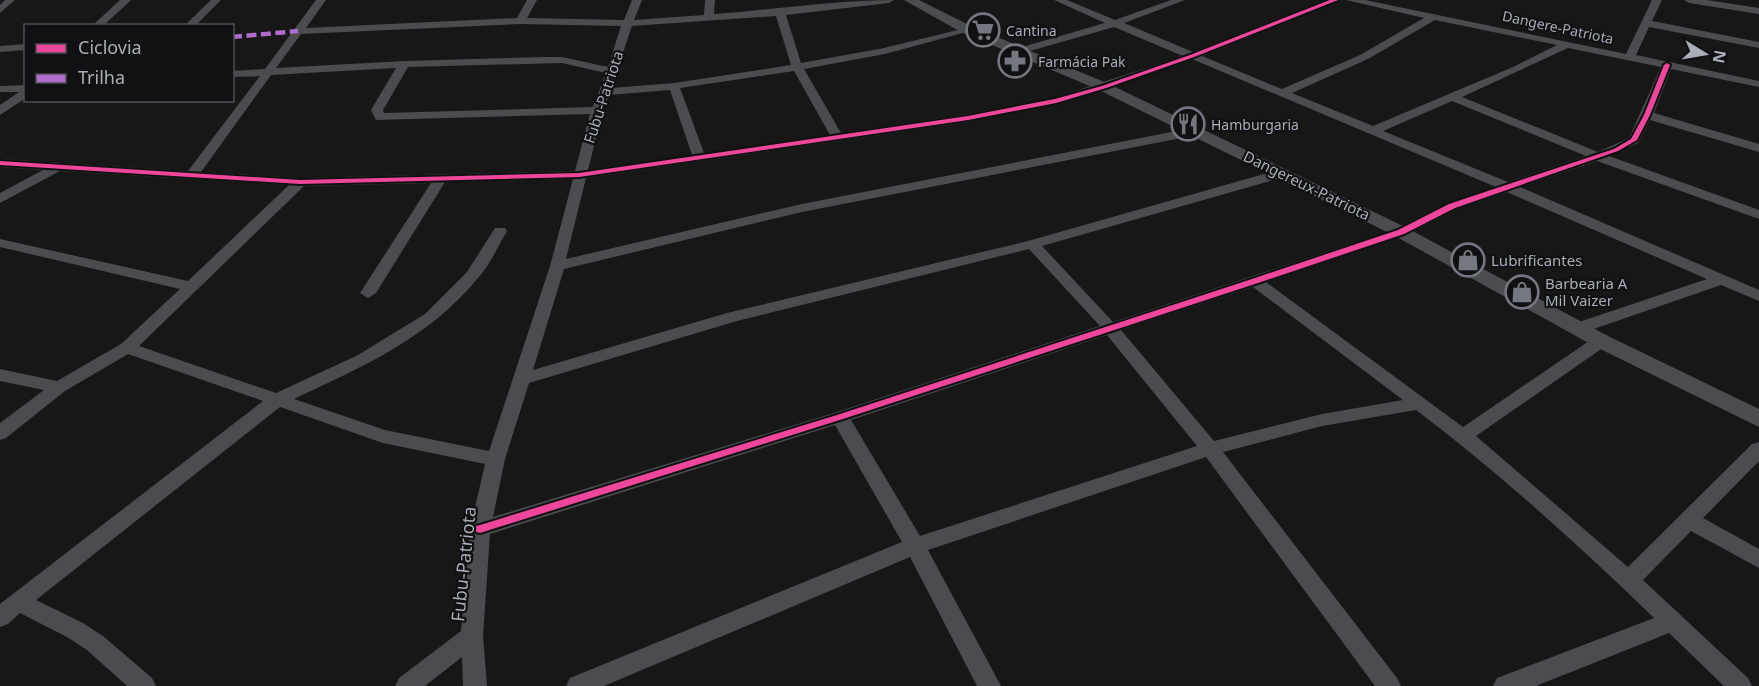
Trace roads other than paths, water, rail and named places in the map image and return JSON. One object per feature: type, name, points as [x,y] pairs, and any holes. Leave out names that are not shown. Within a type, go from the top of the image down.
[{"type":"street","points":[[0,10],[10,0]]},
{"type":"street","points":[[99,24],[126,0]]},
{"type":"street","points":[[191,24],[216,0]]},
{"type":"street","points":[[192,175],[321,0]]},
{"type":"street","points":[[520,21],[532,0]]},
{"type":"street","name":"Fubu-Patriota","points":[[475,686],[472,636],[480,529],[496,459],[557,266],[597,110],[612,71],[626,23],[637,0]]},
{"type":"street","points":[[709,18],[710,0]]},
{"type":"street","points":[[298,31],[520,21],[626,23],[780,13],[889,0]]},
{"type":"street","points":[[1059,0],[1508,187],[1759,296]]},
{"type":"street","points":[[1019,51],[1116,23],[1180,0]]},
{"type":"street","points":[[0,163],[300,182],[579,175],[981,116],[1067,99],[1192,56],[1335,0]]},
{"type":"street","name":"Dangere-Patriota","points":[[1351,0],[1759,84]]},
{"type":"street","points":[[1630,57],[1657,0]]},
{"type":"street","points":[[1689,0],[1759,10]]},
{"type":"street","name":"Dangereux-Patriota","points":[[914,1],[966,29],[1104,87],[1197,131],[1401,232],[1601,341],[1759,419]]},
{"type":"street","points":[[780,13],[797,67],[838,138]]},
{"type":"street","points":[[1282,93],[1364,57],[1433,17]]},
{"type":"street","points":[[1646,23],[1759,45]]},
{"type":"street","points":[[605,92],[674,86],[797,67],[885,51],[966,29]]},
{"type":"street","points":[[1372,131],[1517,69],[1568,44]]},
{"type":"street","points":[[0,49],[24,47]]},
{"type":"street","points":[[234,74],[404,64],[562,60],[612,71]]},
{"type":"street","points":[[404,64],[377,110],[380,117],[597,110]]},
{"type":"street","points":[[480,529],[840,417],[1255,281],[1401,232],[1444,210],[1599,157],[1634,140],[1647,115],[1667,65]]},
{"type":"street","points":[[674,86],[700,158]]},
{"type":"street","points":[[0,89],[24,90]]},
{"type":"street","points":[[0,111],[24,92]]},
{"type":"street","points":[[1450,96],[1599,157],[1759,215]]},
{"type":"street","points":[[1647,115],[1759,148]]},
{"type":"street","points":[[557,266],[802,208],[1197,131]]},
{"type":"street","points":[[0,199],[57,166]]},
{"type":"street","points":[[522,379],[744,315],[1032,244],[1283,174]]},
{"type":"street","points":[[368,293],[440,179]]},
{"type":"street","points":[[0,433],[59,387],[127,348],[300,182]]},
{"type":"street","points":[[0,617],[278,399],[364,359],[431,318],[472,275],[500,231]]},
{"type":"street","points":[[0,243],[193,287]]},
{"type":"street","points":[[1032,244],[1110,328],[1210,448],[1389,686]]},
{"type":"street","points":[[1579,328],[1720,280]]},
{"type":"street","points":[[1255,281],[1463,436],[1629,579],[1740,686]]},
{"type":"street","points":[[1463,436],[1601,341]]},
{"type":"street","points":[[127,348],[383,436],[496,459]]},
{"type":"street","points":[[0,375],[59,387]]},
{"type":"street","points":[[578,686],[915,546],[1210,448],[1322,420],[1420,403]]},
{"type":"street","points":[[840,417],[915,546],[989,686]]},
{"type":"street","points":[[1629,579],[1690,521],[1759,449]]},
{"type":"street","points":[[1690,521],[1759,558]]},
{"type":"street","points":[[18,602],[75,630],[95,643],[144,686]]},
{"type":"street","points":[[1505,686],[1673,621]]},
{"type":"street","points":[[407,686],[472,636]]},
{"type":"place","name":"Cantina","points":[[983,30]]},
{"type":"place","name":"Farmácia Pak","points":[[1015,61]]},
{"type":"place","name":"Hamburgaria","points":[[1188,124]]},
{"type":"place","name":"Lubrificantes","points":[[1468,260]]},
{"type":"place","name":"Barbearia A Mil Vaizer","points":[[1522,292]]}]
